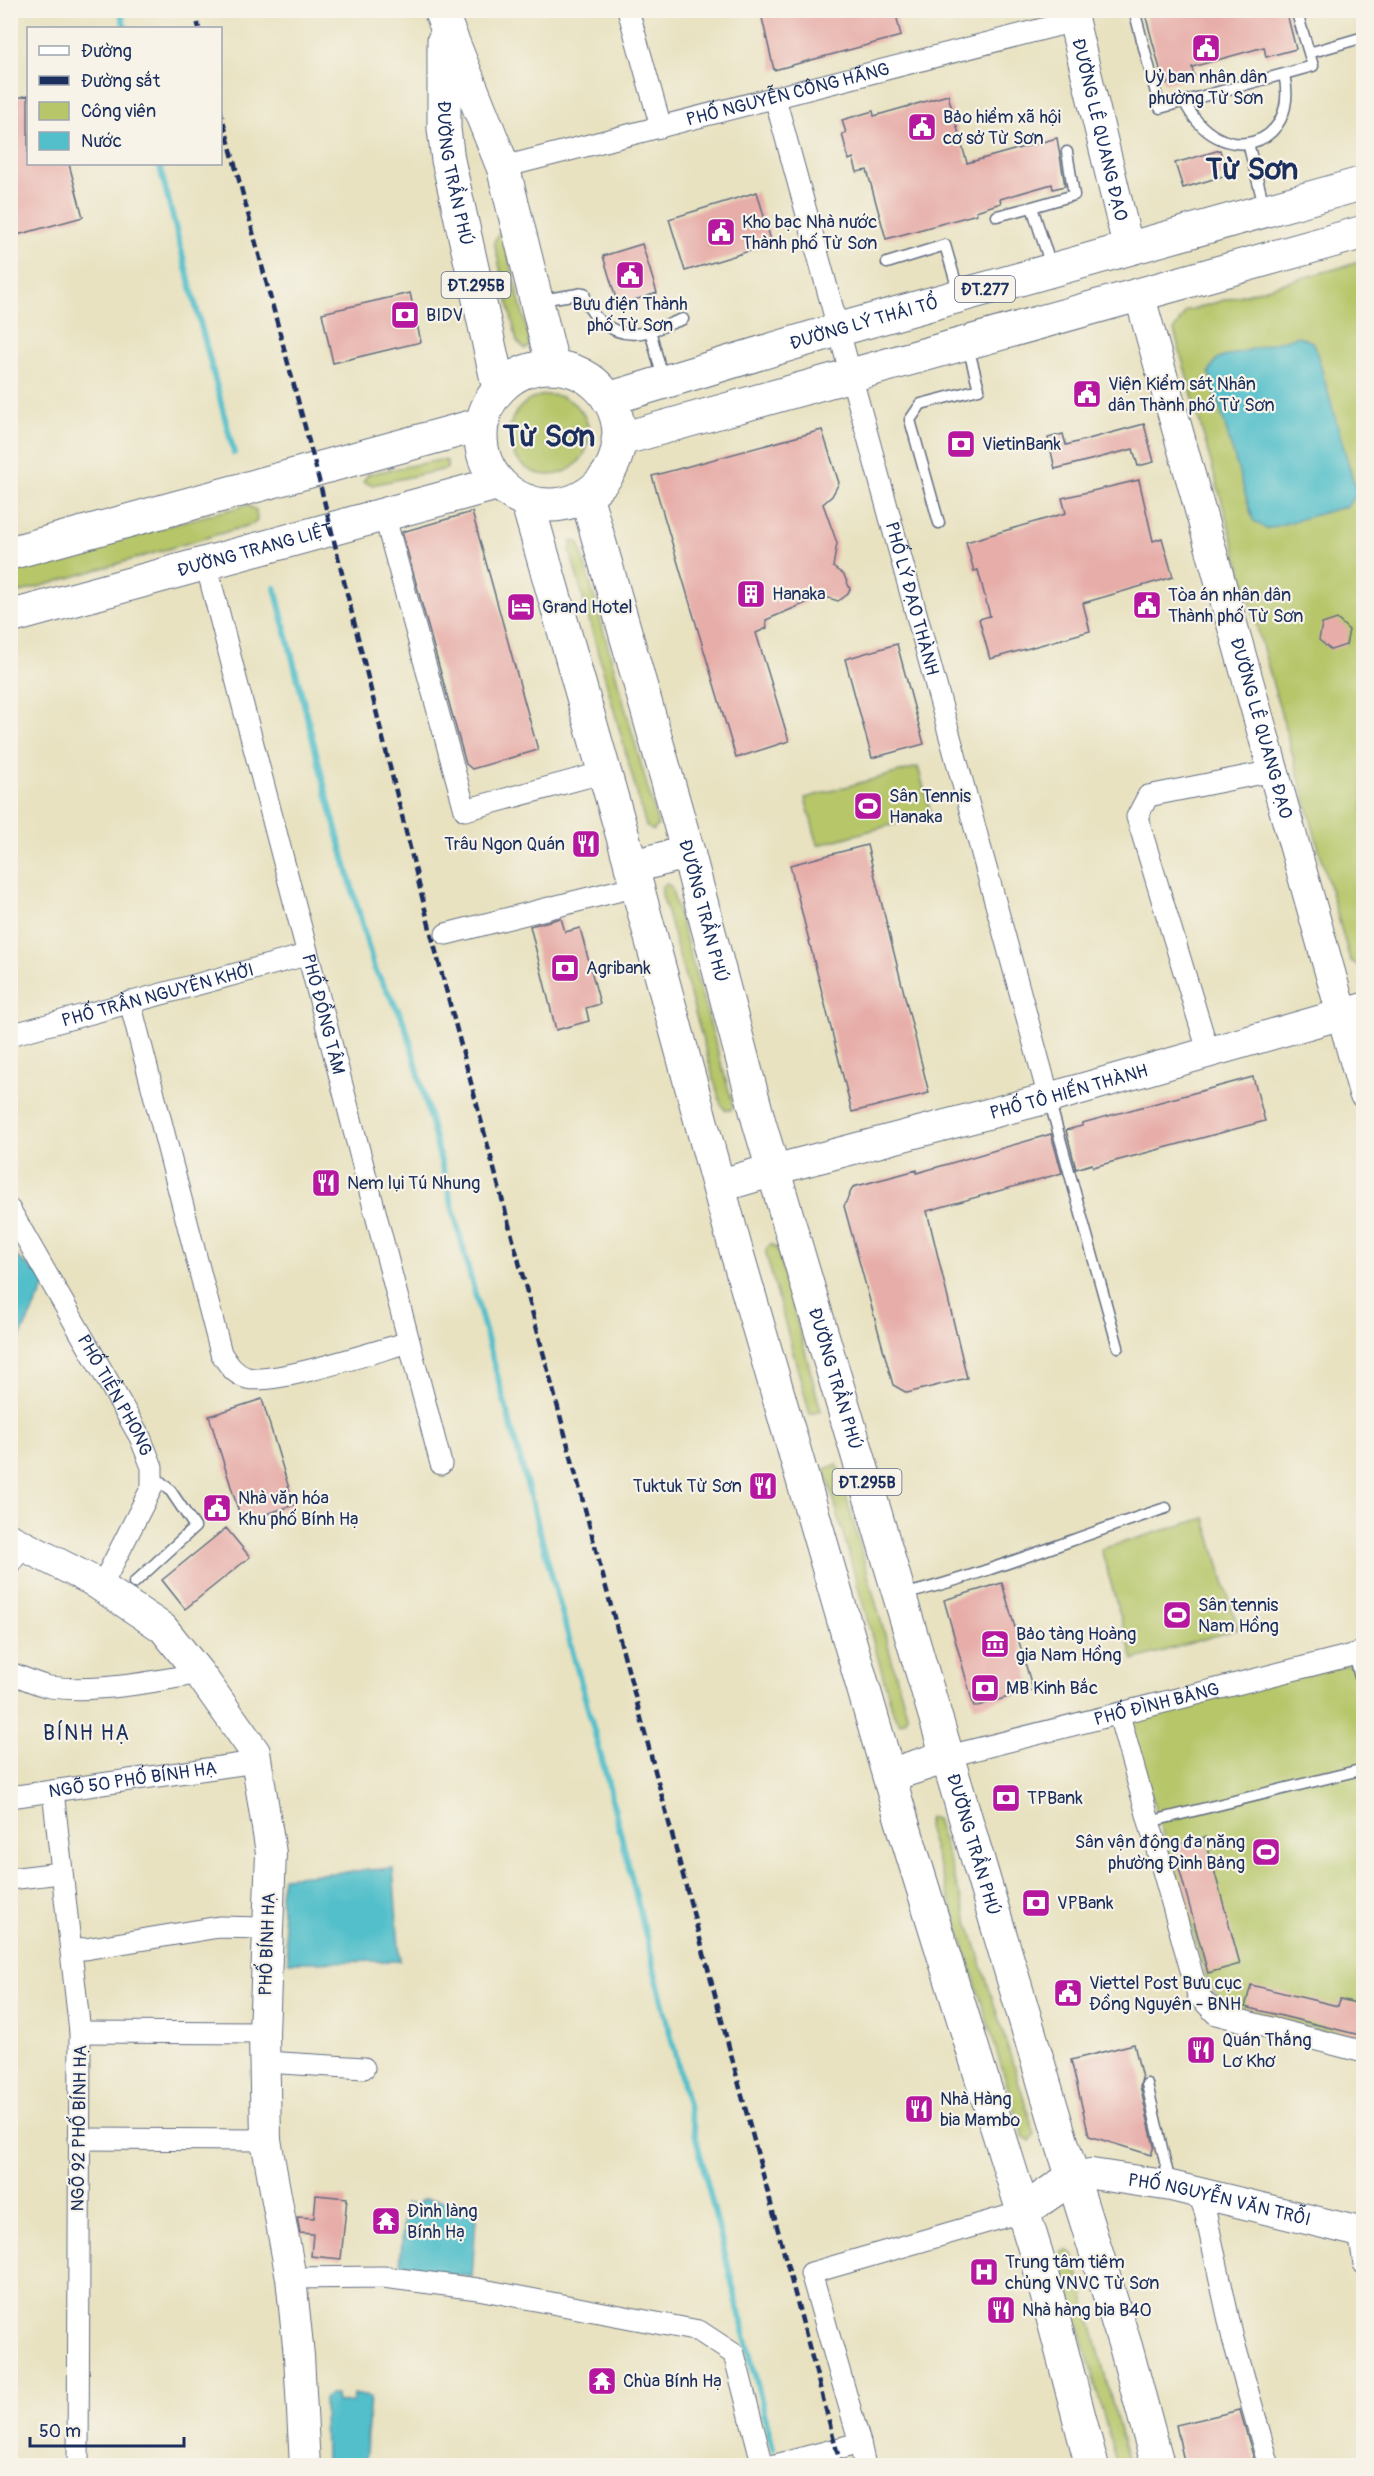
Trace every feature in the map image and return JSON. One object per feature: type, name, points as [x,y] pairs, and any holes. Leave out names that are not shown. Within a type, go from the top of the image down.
[{"type":"main road","name":"ĐƯỜNG TRẦN PHÚ","points":[[442,18],[503,167],[553,367]]},
{"type":"main road","name":"ĐƯỜNG TRẦN PHÚ","points":[[442,18],[444,129],[452,180],[499,389]]},
{"type":"main road","points":[[444,129],[483,121]]},
{"type":"main road","points":[[452,180],[503,167]]},
{"type":"main road","name":"ĐƯỜNG LÝ THÁI TỔ","points":[[608,399],[837,330],[1364,183]]},
{"type":"main road","points":[[618,440],[1140,297],[1364,232]]},
{"type":"main road","points":[[1128,248],[1140,297]]},
{"type":"main road","points":[[553,367],[570,370],[587,378],[608,399],[617,423],[618,440],[609,472],[586,495],[560,505],[543,505],[512,494],[499,483],[483,455],[482,424],[488,405],[499,389],[526,372],[553,367]]},
{"type":"main road","points":[[10,553],[482,424]]},
{"type":"main road","name":"ĐƯỜNG TRANG LIỆT","points":[[10,617],[499,483]]},
{"type":"main road","name":"ĐƯỜNG TRẦN PHÚ","points":[[586,495],[688,852],[773,1170],[950,1756],[1126,2349],[1158,2466]]},
{"type":"main road","name":"ĐT.295B","points":[[527,501],[634,876],[718,1186],[890,1775],[1036,2253],[1092,2466]]},
{"type":"main road","points":[[634,876],[688,852]]},
{"type":"main road","points":[[718,1186],[773,1170]]},
{"type":"main road","points":[[890,1775],[950,1756]]},
{"type":"main road","points":[[1022,2212],[1074,2176]]},
{"type":"street","points":[[628,10],[661,127]]},
{"type":"street","name":"PHỐ NGUYỄN CÔNG HÃNG","points":[[503,167],[775,98],[1072,16]]},
{"type":"street","name":"ĐƯỜNG LÊ QUANG ĐẠO","points":[[1072,16],[1128,248]]},
{"type":"street","name":"PHỐ LÝ ĐẠO THÀNH","points":[[775,98],[849,377],[1049,1098]]},
{"type":"street","name":"ĐƯỜNG LÊ QUANG ĐẠO","points":[[1140,297],[1273,771],[1353,1011],[1364,1093]]},
{"type":"street","points":[[384,514],[465,810],[605,772]]},
{"type":"street","name":"PHỐ ĐỒNG TÂM","points":[[206,564],[306,955],[441,1464]]},
{"type":"street","points":[[1209,1054],[1137,817],[1148,796],[1273,771]]},
{"type":"street","points":[[446,934],[634,876]]},
{"type":"street","name":"PHỐ TRẦN NGUYÊN KHỞI","points":[[10,1035],[306,955]]},
{"type":"street","points":[[130,1002],[221,1353],[230,1367],[245,1377],[271,1378],[410,1342]]},
{"type":"street","name":"PHỐ TÔ HIẾN THÀNH","points":[[773,1170],[1049,1098],[1353,1011]]},
{"type":"street","name":"PHỐ TIỀN PHONG","points":[[10,1210],[140,1437],[152,1474],[152,1487],[141,1513],[101,1587]]},
{"type":"street","name":"PHỐ BÍNH HẠ","points":[[15,1550],[101,1587],[163,1628],[199,1673],[255,1752],[271,1853],[264,2033],[266,2140],[291,2277],[300,2368],[305,2466]]},
{"type":"street","name":"PHỐ ĐÌNH BẢNG","points":[[950,1756],[1359,1654]]},
{"type":"street","points":[[10,1673],[49,1687],[150,1683],[199,1673]]},
{"type":"street","points":[[1119,1715],[1198,1995],[1216,2014],[1364,2052]]},
{"type":"street","name":"NGÕ 50 PHỐ BÍNH HẠ","points":[[10,1797],[256,1762]]},
{"type":"street","name":"NGÕ 92 PHỐ BÍNH HẠ","points":[[53,1791],[60,1873],[72,1948],[80,2032],[78,2466]]},
{"type":"street","points":[[10,1879],[60,1873]]},
{"type":"street","points":[[72,1948],[85,1949],[219,1927],[268,1928]]},
{"type":"street","points":[[80,2032],[264,2033]]},
{"type":"street","points":[[265,2062],[364,2068]]},
{"type":"street","points":[[79,2139],[266,2140]]},
{"type":"street","name":"PHỐ NGUYỄN VĂN TRỖI","points":[[1074,2176],[1092,2174],[1184,2189],[1361,2233]]},
{"type":"street","points":[[1184,2189],[1205,2211],[1233,2339],[1269,2466]]},
{"type":"street","points":[[865,2466],[811,2273],[1022,2212]]},
{"type":"street","points":[[1361,2233],[1364,2264]]},
{"type":"street","points":[[291,2277],[383,2277],[419,2281],[478,2289],[699,2331],[734,2354],[763,2466]]},
{"type":"street","points":[[772,2466],[860,2443]]},
{"type":"lane","points":[[1134,10],[1160,108],[1313,66],[1296,10]]},
{"type":"lane","points":[[1309,53],[1364,37]]},
{"type":"lane","points":[[1184,101],[1190,114],[1211,136],[1229,144],[1248,143],[1265,136],[1278,123],[1286,100],[1284,74]]},
{"type":"lane","points":[[1248,143],[1265,210]]},
{"type":"lane","points":[[998,216],[1074,195],[1066,152]]},
{"type":"lane","points":[[1032,207],[1052,270]]},
{"type":"lane","points":[[886,263],[945,245],[960,296]]},
{"type":"lane","points":[[538,301],[584,293],[592,313],[621,334],[633,335],[683,319]]},
{"type":"lane","points":[[650,330],[664,382]]},
{"type":"lane","points":[[939,523],[910,420],[921,404],[979,389],[967,344]]},
{"type":"lane","points":[[1049,1098],[1118,1347]]},
{"type":"lane","points":[[134,1583],[195,1527],[170,1490],[152,1474]]},
{"type":"lane","points":[[902,1595],[994,1567],[1080,1535],[1166,1508]]},
{"type":"lane","points":[[1359,1654],[1364,1692]]},
{"type":"lane","points":[[1149,1822],[1364,1769]]},
{"type":"lane","points":[[1147,2084],[1184,2189]]},
{"type":"green space","points":[[499,233],[503,235],[530,342],[530,346],[525,349],[517,341],[494,242]]},
{"type":"green space","points":[[1363,261],[1363,969],[1350,960],[1174,330],[1186,311]]},
{"type":"green space","points":[[549,395],[564,398],[577,407],[586,420],[589,435],[586,450],[577,463],[564,472],[549,475],[534,472],[521,463],[512,450],[509,435],[512,420],[521,407],[534,398]]},
{"type":"green space","points":[[440,460],[447,461],[447,469],[372,485],[363,482],[368,474]]},
{"type":"green space","points":[[247,505],[256,510],[257,521],[253,524],[11,595],[11,567]]},
{"type":"green space","points":[[572,541],[579,543],[658,825],[653,831],[646,826],[570,551]]},
{"type":"green space","name":"Sân Tennis Hanaka","points":[[918,767],[931,814],[818,845],[805,798]]},
{"type":"green space","points":[[667,884],[671,887],[733,1105],[731,1110],[725,1110],[721,1105],[662,895],[662,886]]},
{"type":"green space","points":[[771,1244],[778,1250],[821,1411],[810,1414],[766,1254],[766,1249]]},
{"type":"green space","points":[[837,1464],[907,1714],[906,1720],[900,1723],[894,1715],[825,1469]]},
{"type":"green space","points":[[1205,1518],[1238,1629],[1133,1660],[1101,1549]]},
{"type":"green space","name":"Sân vận động đa năng phường Đình Bảng","points":[[1363,1661],[1363,2040],[1234,2010],[1220,2000],[1209,1985],[1128,1720]]},
{"type":"green space","points":[[929,1817],[936,1819],[1035,2135],[1030,2141],[1023,2136],[927,1827]]},
{"type":"green space","points":[[1068,2250],[1073,2255],[1129,2465],[1117,2465],[1060,2256],[1061,2252]]},
{"type":"water","points":[[1299,336],[1314,343],[1357,494],[1347,506],[1266,529],[1253,520],[1209,372],[1217,359]]},
{"type":"water","points":[[11,1252],[47,1282],[11,1355]]},
{"type":"water","points":[[393,1868],[400,1961],[289,1962],[280,1895],[283,1877]]},
{"type":"water","points":[[423,2199],[477,2204],[472,2277],[400,2267],[405,2204],[417,2205]]},
{"type":"water","points":[[354,2394],[370,2397],[365,2465],[325,2465],[324,2399],[329,2395],[336,2395],[337,2403],[353,2402]]},
{"type":"building","points":[[786,10],[895,10],[901,36],[774,70],[762,18]]},
{"type":"building","name":"Uỷ ban nhân dân phường Từ Sơn","points":[[1144,10],[1286,10],[1296,49],[1266,57],[1264,47],[1192,67],[1194,76],[1164,84]]},
{"type":"building","points":[[27,95],[27,165],[69,165],[83,217],[10,237],[10,100]]},
{"type":"building","points":[[948,95],[967,163],[1057,138],[1065,186],[1053,189],[1052,184],[1000,199],[1001,203],[976,211],[977,214],[886,239],[867,170],[857,172],[853,158],[849,160],[842,134],[846,133],[842,120],[873,111],[874,116]]},
{"type":"building","points":[[1220,150],[1227,175],[1183,188],[1175,163]]},
{"type":"building","name":"Kho bạc Nhà nước Thành phố Từ Sơn","points":[[757,192],[772,244],[685,271],[669,219]]},
{"type":"building","name":"Bưu điện Thành phố Từ Sơn","points":[[642,244],[657,293],[618,305],[603,256]]},
{"type":"building","points":[[410,293],[421,342],[333,363],[322,313]]},
{"type":"building","points":[[1144,424],[1154,462],[1138,466],[1133,449],[1055,469],[1048,438],[1063,434],[1066,445]]},
{"type":"building","name":"Hanaka","points":[[822,430],[839,483],[832,496],[823,504],[837,543],[833,567],[844,575],[850,589],[847,595],[838,601],[816,594],[808,602],[766,620],[767,628],[756,633],[789,741],[736,758],[652,476]]},
{"type":"building","points":[[1139,480],[1153,541],[1162,538],[1173,577],[1083,603],[1090,631],[990,659],[979,619],[990,616],[978,570],[974,571],[966,542],[1066,513],[1062,498]]},
{"type":"building","points":[[472,512],[538,750],[472,769],[466,764],[402,532]]},
{"type":"building","points":[[1337,619],[1349,630],[1346,645],[1331,650],[1319,640],[1322,624]]},
{"type":"building","points":[[897,644],[924,744],[872,758],[845,659]]},
{"type":"building","points":[[867,845],[929,1093],[852,1112],[790,865]]},
{"type":"building","name":"Agribank","points":[[561,918],[565,932],[580,928],[600,1004],[586,1008],[589,1021],[556,1030],[530,926]]},
{"type":"building","points":[[1253,1077],[1265,1121],[1093,1167],[1092,1164],[1076,1169],[1066,1130],[1082,1126],[1082,1123]]},
{"type":"building","points":[[1051,1134],[1062,1173],[927,1211],[967,1378],[907,1393],[893,1385],[844,1206],[853,1187],[917,1170],[917,1173]]},
{"type":"building","points":[[262,1399],[294,1505],[242,1522],[209,1416]]},
{"type":"building","points":[[226,1528],[250,1557],[185,1609],[162,1580]]},
{"type":"building","points":[[1002,1583],[1033,1690],[974,1707],[944,1600]]},
{"type":"building","points":[[1205,1837],[1240,1964],[1208,1973],[1173,1846]]},
{"type":"building","points":[[1251,1985],[1338,2006],[1340,1999],[1364,2005],[1364,2036],[1245,2007]]},
{"type":"building","points":[[1134,2044],[1142,2078],[1140,2086],[1154,2146],[1151,2155],[1089,2136],[1071,2060]]},
{"type":"building","points":[[316,2195],[347,2198],[341,2259],[311,2256],[313,2234],[300,2233],[297,2217],[314,2218]]},
{"type":"building","points":[[1240,2410],[1256,2466],[1185,2466],[1176,2425]]},
{"type":"waterway","points":[[120,10],[125,27]]},
{"type":"waterway","points":[[159,165],[234,453]]},
{"type":"waterway","points":[[275,588],[326,792],[374,968],[401,1015],[410,1041],[471,1279],[605,1771],[773,2448]]},
{"type":"railway","points":[[194,10],[199,27]]},
{"type":"railway","points":[[222,116],[316,468],[432,937],[841,2466]]},
{"type":"place","name":"Uỷ ban nhân dân phường Từ Sơn","points":[[1206,48]]},
{"type":"place","name":"Bảo hiểm xã hội cơ sở Từ Sơn","points":[[922,127]]},
{"type":"place","name":"Kho bạc Nhà nước Thành phố Từ Sơn","points":[[721,232]]},
{"type":"place","name":"Bưu điện Thành phố Từ Sơn","points":[[630,275]]},
{"type":"place","name":"BIDV","points":[[405,315]]},
{"type":"place","name":"Viện Kiểm sát Nhân dân Thành phố Từ Sơn","points":[[1087,394]]},
{"type":"place","name":"VietinBank","points":[[961,444]]},
{"type":"place","name":"Hanaka","points":[[751,594]]},
{"type":"place","name":"Tòa án nhân dân Thành phố Từ Sơn","points":[[1147,605]]},
{"type":"place","name":"Grand Hotel","points":[[521,607]]},
{"type":"place","name":"Sân Tennis Hanaka","points":[[868,806]]},
{"type":"place","name":"Trâu Ngon Quán","points":[[586,844]]},
{"type":"place","name":"Agribank","points":[[565,968]]},
{"type":"place","name":"Nem lụi Tú Nhung","points":[[326,1183]]},
{"type":"place","name":"Tuktuk Từ Sơn","points":[[763,1486]]},
{"type":"place","name":"Nhà văn hóa Khu phố Bính Hạ","points":[[217,1508]]},
{"type":"place","name":"Sân tennis Nam Hồng","points":[[1177,1615]]},
{"type":"place","name":"Bảo tàng Hoàng gia Nam Hồng","points":[[995,1644]]},
{"type":"place","name":"MB Kinh Bắc","points":[[985,1688]]},
{"type":"place","name":"TPBank","points":[[1006,1798]]},
{"type":"place","name":"Sân vận động đa năng phường Đình Bảng","points":[[1266,1852]]},
{"type":"place","name":"VPBank","points":[[1036,1903]]},
{"type":"place","name":"Viettel Post Bưu cục Đồng Nguyên - BNH","points":[[1068,1993]]},
{"type":"place","name":"Quán Thắng Lơ Khơ","points":[[1201,2050]]},
{"type":"place","name":"Nhà Hàng bia Mambo","points":[[919,2109]]},
{"type":"place","name":"Đình làng Bính Hạ","points":[[386,2221]]},
{"type":"place","name":"Trung tâm tiêm chủng VNVC Từ Sơn","points":[[984,2272]]},
{"type":"place","name":"Nhà hàng bia B40","points":[[1001,2310]]},
{"type":"place","name":"Chùa Bính Hạ","points":[[602,2381]]},
{"type":"district","name":"Từ Sơn","points":[[1252,169]]},
{"type":"district","name":"Từ Sơn","points":[[549,436]]},
{"type":"district","name":"BÍNH HẠ","points":[[87,1733]]}]
